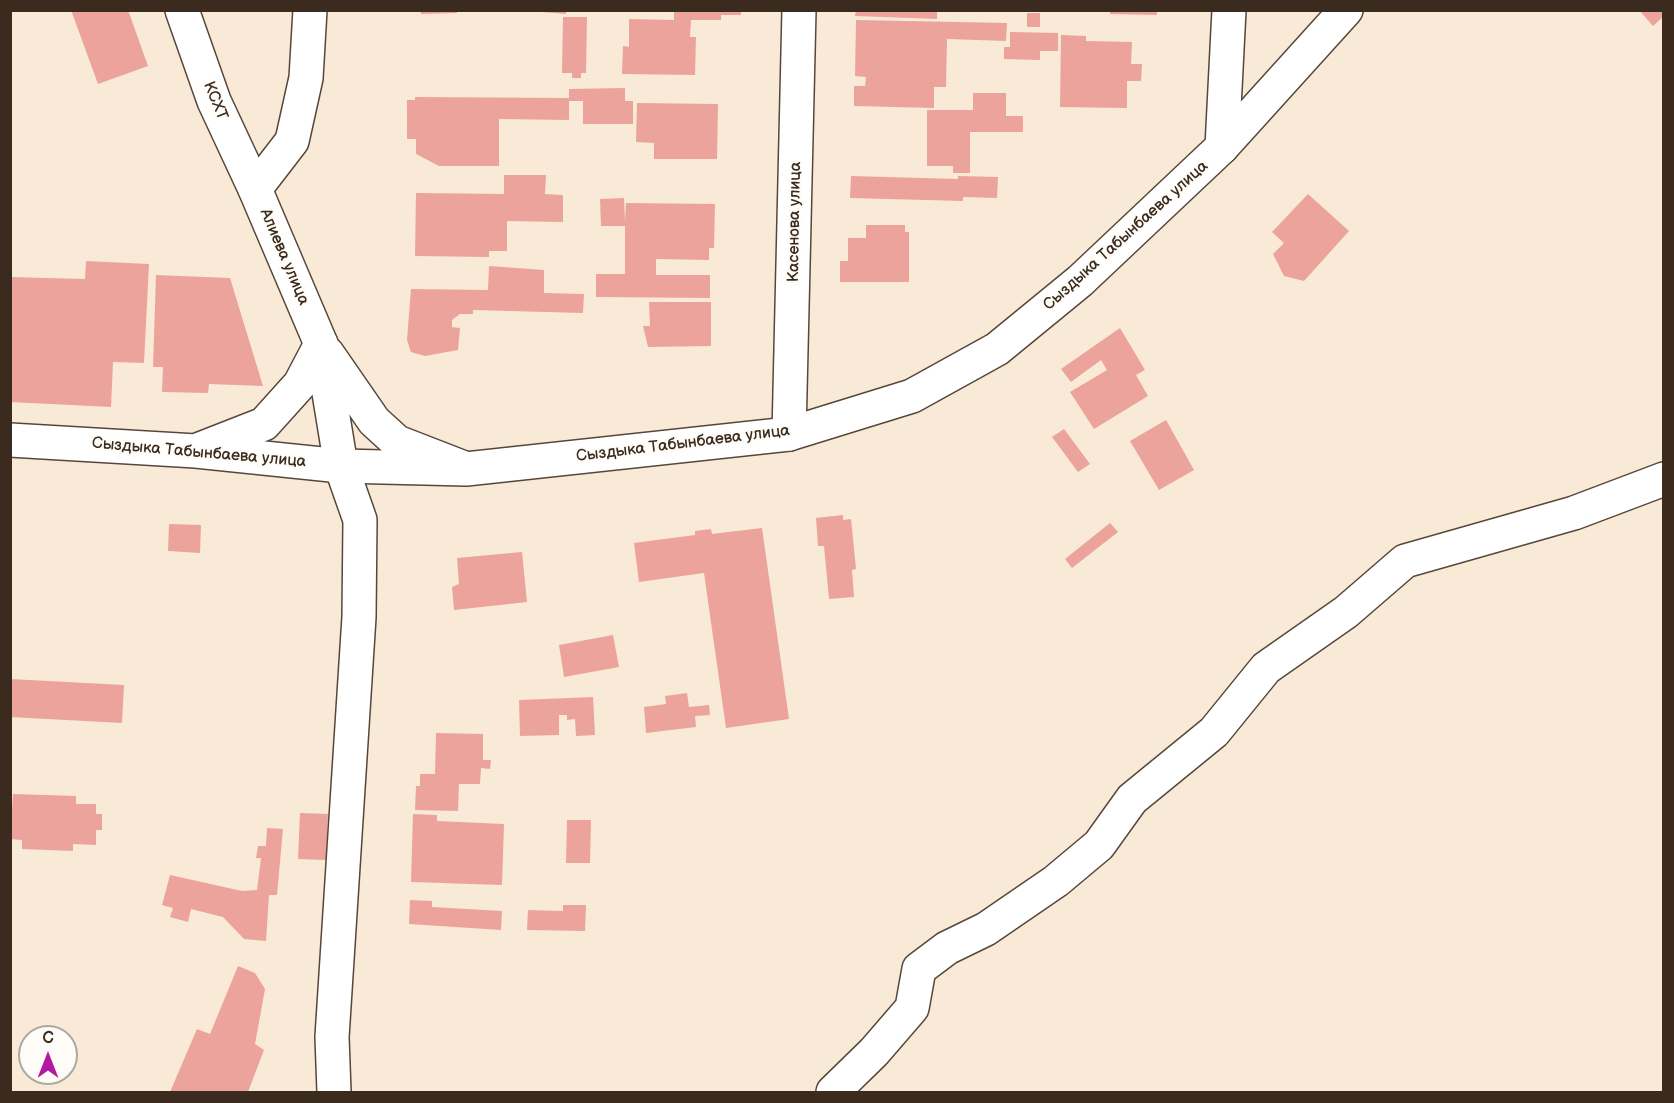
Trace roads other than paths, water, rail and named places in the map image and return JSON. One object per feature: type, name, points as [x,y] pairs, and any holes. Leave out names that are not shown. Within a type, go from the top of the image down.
[{"type":"street","name":"КСХТ","points":[[182,10],[214,101],[255,189]]},
{"type":"street","name":"Алиева улица","points":[[310,10],[306,78],[292,141],[255,189],[321,344]]},
{"type":"street","name":"Касенова улица","points":[[789,434],[799,10]]},
{"type":"street","points":[[1222,147],[1230,10]]},
{"type":"street","name":"Сыздыка Табынбаева улица","points":[[10,440],[196,451],[341,466],[466,469],[789,434],[912,396],[997,349],[1080,281],[1222,147],[1346,10]]},
{"type":"street","points":[[196,451],[264,424],[300,384],[321,344]]},
{"type":"street","points":[[321,344],[341,466],[360,520],[359,617],[332,1037],[334,1092]]},
{"type":"street","points":[[321,344],[374,421],[397,442],[466,469]]},
{"type":"street","points":[[833,1092],[874,1052],[912,1008],[919,969],[947,948],[986,929],[1056,881],[1099,845],[1132,799],[1214,732],[1266,668],[1346,612],[1405,561],[1574,513],[1664,479]]}]
